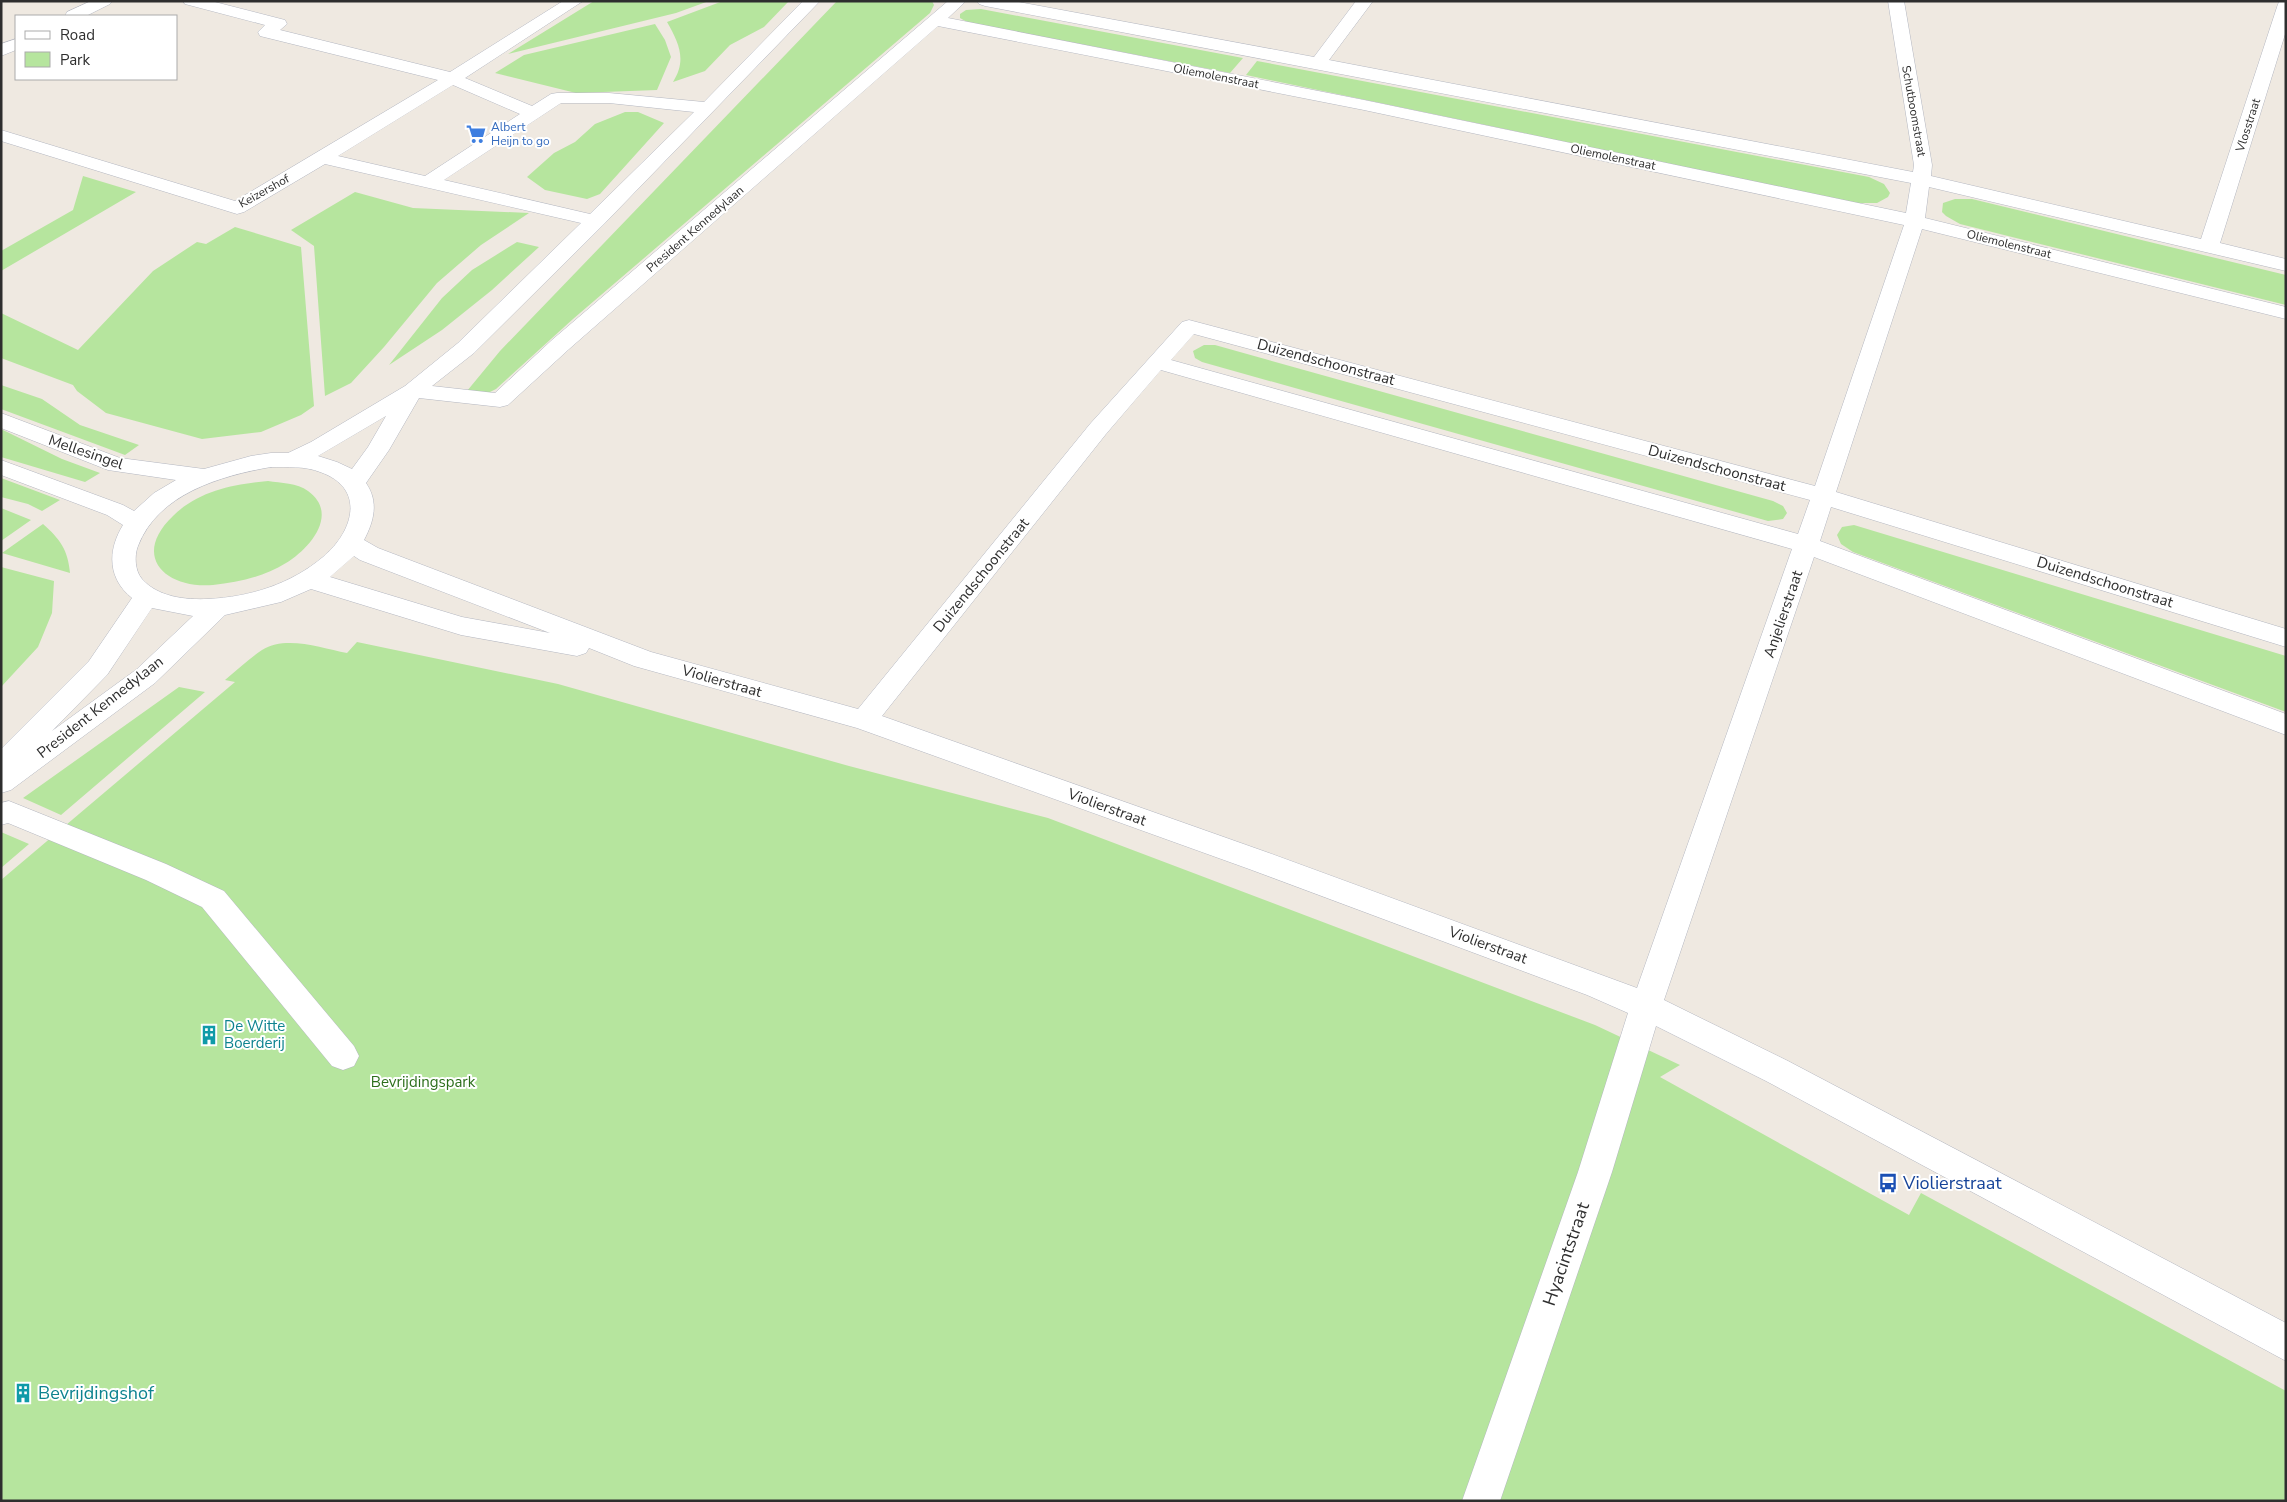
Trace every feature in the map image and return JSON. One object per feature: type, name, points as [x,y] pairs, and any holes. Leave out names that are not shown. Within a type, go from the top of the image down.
[{"type":"street","points":[[75,15],[104,1]]},
{"type":"street","points":[[191,1],[279,24],[266,32],[451,78],[532,113]]},
{"type":"street","name":"Keizershof","points":[[1,135],[237,208],[322,158],[575,1]]},
{"type":"street","points":[[292,460],[319,447],[413,391],[466,348],[708,108],[812,1]]},
{"type":"street","name":"President Kennedylaan","points":[[413,391],[500,400],[560,345],[958,1]]},
{"type":"street","points":[[985,1],[1921,179],[2286,265]]},
{"type":"street","points":[[1318,63],[1365,1]]},
{"type":"street","name":"Schutboomstraat","points":[[1896,1],[1924,165],[1914,221]]},
{"type":"street","name":"Vlosstraat","points":[[2209,246],[2286,4]]},
{"type":"street","name":"Oliemolenstraat","points":[[936,20],[1364,105],[1914,221],[2286,313]]},
{"type":"street","points":[[1,52],[15,45]]},
{"type":"street","points":[[429,182],[557,98],[609,98],[708,108]]},
{"type":"street","points":[[322,158],[596,220]]},
{"type":"street","name":"Anjelierstraat","points":[[1646,1006],[1807,545],[1914,221]]},
{"type":"street","name":"Duizendschoonstraat","points":[[864,720],[1098,429],[1189,326],[1823,496],[2286,638]]},
{"type":"street","points":[[1159,362],[1807,545],[2286,725]]},
{"type":"street","points":[[354,482],[378,450],[413,391]]},
{"type":"street","name":"Mellesingel","points":[[1,420],[116,465],[204,476]]},
{"type":"street","points":[[292,460],[318,463],[338,471],[354,482],[362,496],[364,510],[361,526],[351,543],[333,562],[308,580],[265,598],[217,608],[177,606],[147,596],[133,585],[124,571],[123,556],[127,539],[137,523],[154,505],[177,489],[204,476],[248,463],[292,460]]},
{"type":"street","points":[[1,467],[115,510],[137,523]]},
{"type":"street","name":"Violierstraat","points":[[351,543],[369,554],[643,659]]},
{"type":"street","name":"Violierstraat","points":[[308,580],[461,626],[643,659],[864,720],[1268,864],[1598,986],[1646,1006],[1776,1071],[2286,1343]]},
{"type":"street","name":"President Kennedylaan","points":[[1,766],[98,668],[147,596]]},
{"type":"street","name":"President Kennedylaan","points":[[1,783],[146,676],[217,608]]},
{"type":"street","points":[[1,814],[9,812],[156,872],[213,899],[343,1056]]},
{"type":"street","name":"Hyacintstraat","points":[[1481,1501],[1595,1172],[1646,1006]]},
{"type":"green space","points":[[594,1],[709,1],[676,13],[508,54]]},
{"type":"green space","points":[[723,1],[789,1],[764,27],[730,45],[705,71],[673,82],[680,66],[680,52],[667,22]]},
{"type":"green space","points":[[837,1],[932,1],[934,5],[930,13],[573,319],[496,389],[488,393],[467,391],[500,351]]},
{"type":"green space","points":[[981,9],[1243,58],[1230,73],[967,22],[960,18],[960,14],[966,10]]},
{"type":"green space","points":[[655,24],[665,40],[671,57],[657,90],[576,93],[495,73],[524,55]]},
{"type":"green space","points":[[1257,61],[1869,177],[1884,184],[1890,193],[1888,197],[1877,203],[1858,203],[1246,75]]},
{"type":"green space","points":[[625,112],[638,112],[664,123],[600,194],[587,199],[545,190],[527,177],[554,153],[575,142],[595,124]]},
{"type":"green space","points":[[83,176],[136,192],[1,271],[1,251],[73,210]]},
{"type":"green space","points":[[355,192],[413,208],[529,213],[481,245],[437,283],[384,347],[351,383],[325,396],[314,246],[291,230]]},
{"type":"green space","points":[[1955,199],[1972,199],[2286,275],[2286,305],[1960,224],[1942,212],[1943,203]]},
{"type":"green space","points":[[235,227],[301,247],[314,406],[301,415],[261,432],[202,439],[106,413],[77,391],[73,385],[1,358],[1,313],[78,350],[153,271],[197,242],[206,244]]},
{"type":"green space","points":[[517,242],[539,247],[492,290],[442,330],[389,365],[442,298],[472,270]]},
{"type":"green space","points":[[1204,345],[1215,345],[1773,501],[1783,506],[1787,513],[1783,519],[1768,521],[1202,362],[1195,358],[1193,351]]},
{"type":"green space","points":[[1,385],[42,399],[80,425],[139,445],[125,455],[1,409]]},
{"type":"green space","points":[[1,429],[62,459],[100,473],[85,482],[1,457]]},
{"type":"green space","points":[[1,478],[60,500],[42,511],[28,504],[1,497]]},
{"type":"green space","points":[[268,481],[304,488],[317,500],[321,510],[318,530],[312,540],[295,557],[277,568],[260,575],[213,585],[196,585],[181,582],[168,575],[159,567],[155,556],[155,544],[161,531],[183,507],[217,490],[242,484]]},
{"type":"green space","points":[[1,508],[31,520],[1,541]]},
{"type":"green space","points":[[43,524],[54,535],[65,551],[70,573],[2,553]]},
{"type":"green space","points":[[1854,525],[2286,656],[2286,712],[1853,552],[1841,544],[1837,535],[1842,527]]},
{"type":"green space","points":[[1,567],[54,581],[52,613],[38,647],[1,687]]},
{"type":"green space","name":"Bevrijdingspark","points":[[357,642],[558,684],[849,766],[1048,818],[1595,1025],[1680,1065],[1660,1077],[1909,1215],[1921,1193],[2286,1391],[2286,1501],[1,1501],[1,880],[235,682],[225,680],[262,650],[282,643],[293,643],[347,653]]},
{"type":"green space","points":[[179,687],[205,692],[61,815],[23,798]]},
{"type":"green space","points":[[1,832],[29,844],[1,868]]},
{"type":"place","name":"Albert Heijn to go","points":[[476,134]]},
{"type":"place","name":"De Witte Boerderij","points":[[209,1035]]},
{"type":"place","name":"Violierstraat","points":[[1888,1183]]},
{"type":"place","name":"Bevrijdingshof","points":[[23,1393]]}]
